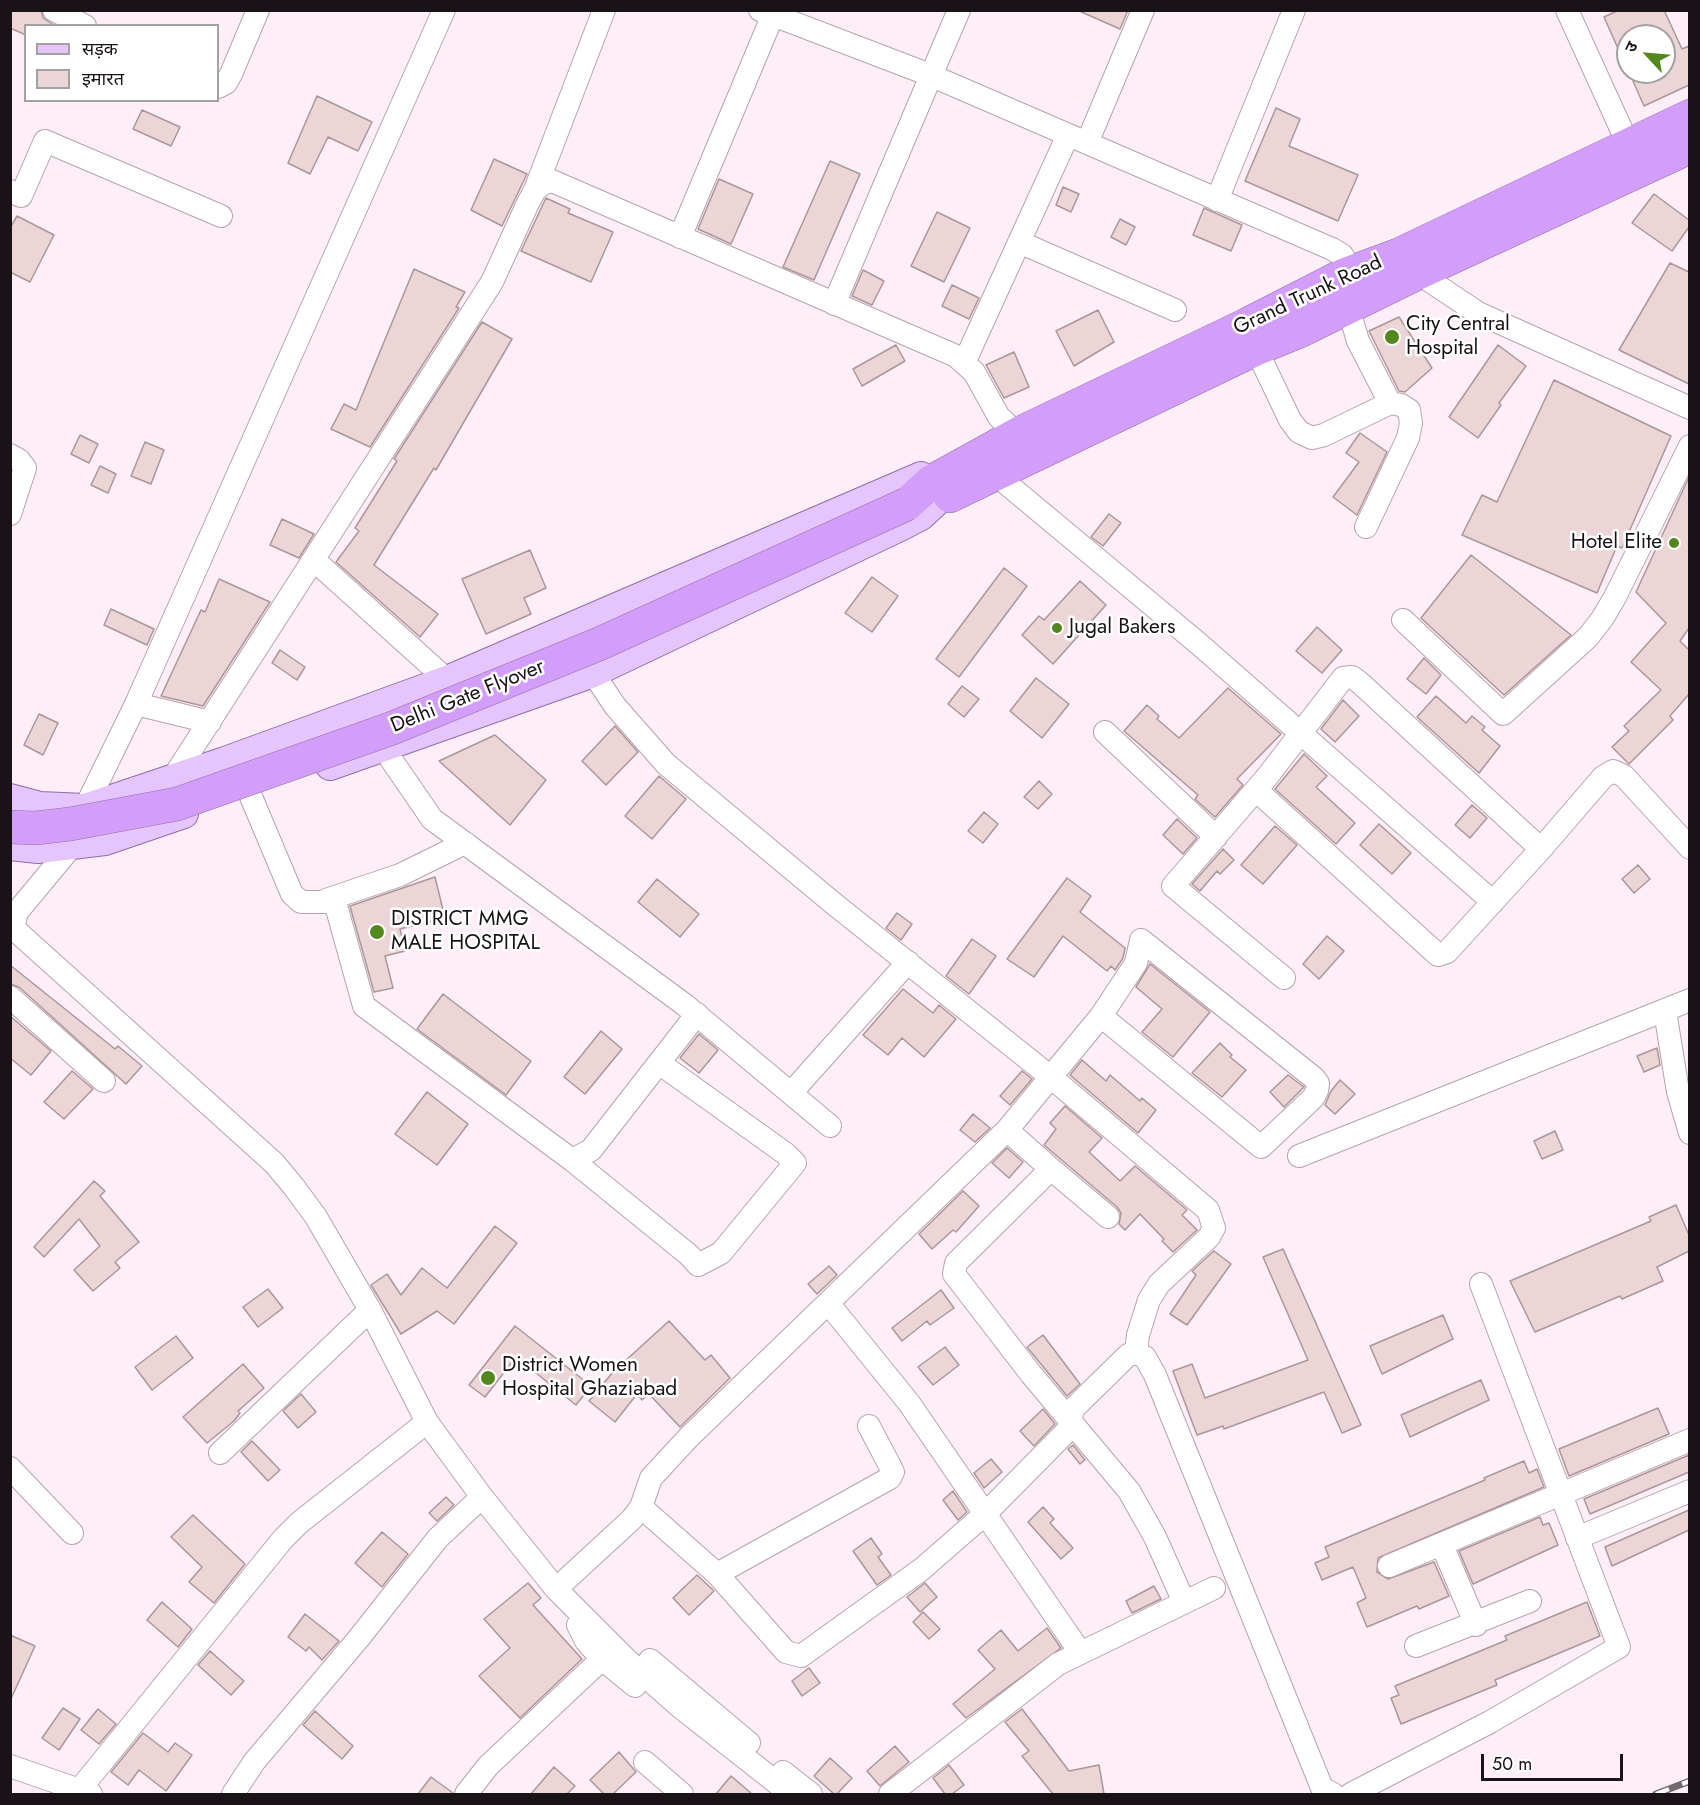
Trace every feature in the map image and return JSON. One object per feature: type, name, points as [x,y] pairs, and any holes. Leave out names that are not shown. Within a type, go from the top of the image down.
[{"type":"highway","name":"Grand Trunk Road","points":[[924,497],[1018,434],[1246,326],[1344,275],[1398,255],[1689,116]]},
{"type":"highway","name":"Grand Trunk Road","points":[[924,497],[995,474],[1256,349],[1300,331],[1418,273],[1689,147]]},
{"type":"highway","name":"Delhi Gate Flyover","points":[[10,827],[36,828],[70,824],[177,804],[378,733],[599,644],[924,497]]},
{"type":"main road","points":[[10,798],[40,806],[85,808],[173,778],[447,680],[921,476],[924,497],[902,526],[593,673],[384,749],[105,841],[71,847],[39,849],[10,846]]},
{"type":"street","points":[[54,10],[81,24]]},
{"type":"street","points":[[219,86],[226,83],[231,74],[258,10]]},
{"type":"street","points":[[85,808],[136,704],[444,10]]},
{"type":"street","points":[[173,778],[492,282],[535,190],[604,10]]},
{"type":"street","points":[[834,304],[959,10]]},
{"type":"street","points":[[964,363],[1019,242],[1077,139],[1143,10]]},
{"type":"street","points":[[1217,200],[1294,10]]},
{"type":"street","points":[[1567,10],[1628,144]]},
{"type":"street","points":[[680,237],[769,12],[930,75],[1332,249],[1342,255],[1348,265],[1344,275]]},
{"type":"street","points":[[10,191],[21,196],[45,141],[221,216]]},
{"type":"street","points":[[535,190],[544,183],[552,181],[956,356],[974,372],[999,417],[1018,434]]},
{"type":"street","points":[[1019,242],[1174,310]]},
{"type":"street","points":[[1418,273],[1478,313],[1689,408]]},
{"type":"street","points":[[1348,308],[1358,341],[1390,403]]},
{"type":"street","points":[[1256,349],[1290,420],[1299,432],[1312,438],[1324,435],[1390,403],[1401,405],[1409,410],[1412,423],[1408,438],[1366,528]]},
{"type":"street","points":[[1403,620],[1503,714],[1588,636],[1602,619],[1689,446]]},
{"type":"street","points":[[10,455],[20,460],[25,468],[10,514]]},
{"type":"street","points":[[995,474],[1096,556],[1493,902]]},
{"type":"street","points":[[314,560],[447,680]]},
{"type":"street","points":[[593,673],[615,706],[666,764],[1052,1078],[1208,1210],[1214,1228],[1209,1237],[1159,1284],[1149,1300],[1136,1353]]},
{"type":"street","points":[[1284,978],[1173,886],[1302,735],[1338,682],[1352,677],[1541,849]]},
{"type":"street","points":[[136,704],[210,722]]},
{"type":"street","points":[[368,709],[384,749],[432,819],[697,1014],[830,1126]]},
{"type":"street","points":[[1105,732],[1216,837]]},
{"type":"street","points":[[1256,790],[1438,955],[1447,952],[1603,777],[1613,771],[1623,776],[1689,848]]},
{"type":"street","points":[[249,792],[292,894],[301,902],[326,900],[400,875],[465,843]]},
{"type":"street","points":[[71,847],[17,912],[12,929],[274,1163],[316,1217],[370,1310],[428,1422],[482,1497],[562,1595],[679,1706],[791,1794]]},
{"type":"street","points":[[27,901],[39,849]]},
{"type":"street","points":[[326,900],[335,902],[364,1006],[572,1160],[689,1255],[698,1265],[721,1253],[795,1163],[786,1154],[659,1063]]},
{"type":"street","points":[[562,1595],[641,1507],[646,1489],[658,1468],[1007,1130],[1101,1016],[1136,963],[1141,951],[1141,939],[1314,1078],[1318,1083],[1317,1091],[1313,1098],[1261,1147],[1101,1016]]},
{"type":"street","points":[[791,1093],[908,962]]},
{"type":"street","points":[[10,997],[104,1081]]},
{"type":"street","points":[[1299,1156],[1689,1000]]},
{"type":"street","points":[[1665,1011],[1678,1092],[1689,1133]]},
{"type":"street","points":[[572,1160],[591,1150],[697,1014]]},
{"type":"street","points":[[1007,1130],[1108,1217]]},
{"type":"street","points":[[1051,1169],[956,1263],[954,1274],[1129,1491],[1155,1538],[1185,1602]]},
{"type":"street","points":[[1351,1794],[1490,1722],[1619,1647],[1481,1284]]},
{"type":"street","points":[[828,1303],[909,1403],[1080,1652]]},
{"type":"street","points":[[220,1453],[370,1310]]},
{"type":"street","points":[[641,1507],[717,1574],[786,1652],[801,1656],[922,1569],[985,1514],[1068,1430],[1070,1414],[1081,1402],[1128,1355],[1136,1353],[1145,1357],[1155,1375],[1322,1788],[1333,1794]]},
{"type":"street","points":[[10,1766],[82,1793],[277,1546],[299,1523],[428,1422]]},
{"type":"street","points":[[717,1574],[890,1478],[893,1472],[869,1426]]},
{"type":"street","points":[[1389,1566],[1689,1440]]},
{"type":"street","points":[[10,1468],[72,1533]]},
{"type":"street","points":[[1577,1538],[1689,1491]]},
{"type":"street","points":[[234,1794],[254,1762],[359,1638],[438,1538],[482,1497]]},
{"type":"street","points":[[1442,1545],[1476,1624]]},
{"type":"street","points":[[890,1794],[1042,1676],[1080,1652],[1214,1588]]},
{"type":"street","points":[[562,1595],[586,1641],[602,1659],[764,1792]]},
{"type":"street","points":[[562,1595],[616,1632],[810,1794]]},
{"type":"street","points":[[1416,1646],[1530,1601]]},
{"type":"street","points":[[466,1794],[488,1766],[602,1659]]},
{"type":"street","points":[[645,1762],[682,1794]]},
{"type":"building","points":[[10,10],[41,10],[43,18],[52,24],[24,24],[24,34],[10,28]]},
{"type":"building","points":[[1077,10],[1128,10],[1120,29]]},
{"type":"building","points":[[1619,10],[1664,10],[1670,24],[1616,24],[1616,44],[1604,17]]},
{"type":"building","points":[[1676,36],[1682,49],[1689,46],[1689,85],[1644,106],[1634,84],[1676,84]]},
{"type":"building","points":[[317,96],[372,122],[358,151],[328,137],[310,174],[288,163]]},
{"type":"building","points":[[1276,108],[1300,119],[1289,146],[1358,175],[1338,221],[1245,181]]},
{"type":"building","points":[[142,110],[180,127],[171,146],[133,129]]},
{"type":"building","points":[[494,159],[527,174],[502,226],[471,210]]},
{"type":"building","points":[[830,161],[860,174],[814,280],[783,267]]},
{"type":"building","points":[[719,179],[753,194],[731,244],[698,229]]},
{"type":"building","points":[[1063,187],[1079,194],[1071,212],[1056,205]]},
{"type":"building","points":[[1654,194],[1689,220],[1689,227],[1672,251],[1632,223]]},
{"type":"building","points":[[546,198],[570,209],[568,213],[613,232],[591,282],[521,251]]},
{"type":"building","points":[[1204,208],[1242,225],[1231,251],[1193,235]]},
{"type":"building","points":[[937,212],[970,228],[944,282],[911,266]]},
{"type":"building","points":[[17,216],[54,235],[30,282],[10,272],[10,228]]},
{"type":"building","points":[[1120,219],[1135,227],[1126,245],[1111,237]]},
{"type":"building","points":[[1670,263],[1689,272],[1689,384],[1619,350]]},
{"type":"building","points":[[414,269],[465,292],[456,307],[459,308],[370,447],[331,429],[344,404],[356,410]]},
{"type":"building","points":[[863,270],[884,281],[872,305],[852,296]]},
{"type":"building","points":[[952,285],[979,298],[969,319],[942,306]]},
{"type":"building","points":[[1098,310],[1114,342],[1074,366],[1056,331]]},
{"type":"building","points":[[1399,317],[1432,368],[1405,392],[1399,391],[1369,331]]},
{"type":"building","points":[[482,322],[512,339],[436,470],[434,468],[374,565],[438,614],[420,637],[336,562],[359,531],[355,528],[397,461],[394,459]]},
{"type":"building","points":[[896,345],[905,361],[862,386],[853,369]]},
{"type":"building","points":[[1498,345],[1526,366],[1499,403],[1501,405],[1478,438],[1449,417]]},
{"type":"building","points":[[1014,352],[1029,387],[1004,398],[986,365]]},
{"type":"building","points":[[1554,380],[1671,436],[1622,548],[1617,546],[1597,593],[1462,535],[1482,495],[1497,502]]},
{"type":"building","points":[[1360,433],[1387,452],[1357,515],[1333,497],[1359,462],[1346,453]]},
{"type":"building","points":[[80,435],[98,444],[89,463],[71,454]]},
{"type":"building","points":[[145,442],[164,450],[151,484],[131,476]]},
{"type":"building","points":[[100,466],[116,474],[108,493],[91,485]]},
{"type":"building","points":[[1689,477],[1689,628],[1680,641],[1689,650],[1689,694],[1670,716],[1673,720],[1629,764],[1612,747],[1629,731],[1624,726],[1661,690],[1631,662],[1666,623],[1636,592]]},
{"type":"building","points":[[1109,514],[1121,523],[1103,546],[1091,537]]},
{"type":"building","points":[[282,519],[314,534],[299,558],[270,545]]},
{"type":"building","points":[[530,550],[546,588],[524,598],[531,614],[486,634],[462,579]]},
{"type":"building","points":[[1471,555],[1571,635],[1504,695],[1421,618]]},
{"type":"building","points":[[1004,568],[1027,586],[959,677],[936,659]]},
{"type":"building","points":[[872,577],[898,596],[872,632],[845,613]]},
{"type":"building","points":[[219,579],[270,602],[203,706],[161,696],[201,610],[205,612]]},
{"type":"building","name":"Jugal Bakers","points":[[1080,581],[1106,605],[1053,664],[1022,635],[1039,616],[1044,620]]},
{"type":"building","points":[[111,609],[154,629],[147,645],[104,625]]},
{"type":"building","points":[[1317,627],[1342,650],[1322,673],[1296,651]]},
{"type":"building","points":[[280,650],[305,667],[297,680],[272,663]]},
{"type":"building","points":[[1424,658],[1441,675],[1426,694],[1407,679]]},
{"type":"building","points":[[1036,678],[1069,704],[1042,738],[1010,711]]},
{"type":"building","points":[[962,686],[979,699],[964,717],[948,704]]},
{"type":"building","points":[[1228,688],[1281,734],[1237,779],[1243,785],[1215,817],[1195,799],[1198,795],[1124,731],[1147,705],[1159,716],[1157,719],[1179,738]]},
{"type":"building","points":[[1436,696],[1466,723],[1472,716],[1485,727],[1482,730],[1500,746],[1479,773],[1417,717]]},
{"type":"building","points":[[1343,700],[1359,716],[1335,742],[1321,729]]},
{"type":"building","points":[[39,714],[58,723],[43,755],[24,745]]},
{"type":"building","points":[[615,726],[638,752],[606,785],[582,761]]},
{"type":"building","points":[[495,735],[546,780],[510,825],[439,761]]},
{"type":"building","points":[[1304,754],[1327,776],[1316,787],[1355,823],[1336,844],[1275,789]]},
{"type":"building","points":[[659,776],[686,799],[652,839],[625,816]]},
{"type":"building","points":[[1039,781],[1052,794],[1038,809],[1024,797]]},
{"type":"building","points":[[1472,805],[1487,818],[1470,838],[1455,825]]},
{"type":"building","points":[[984,812],[998,824],[983,843],[968,831]]},
{"type":"building","points":[[1177,819],[1197,838],[1183,854],[1163,835]]},
{"type":"building","points":[[1379,824],[1411,853],[1392,874],[1360,845]]},
{"type":"building","points":[[1275,826],[1297,845],[1263,884],[1241,865]]},
{"type":"building","points":[[1223,849],[1234,860],[1220,874],[1217,871],[1200,891],[1192,884]]},
{"type":"building","points":[[1638,865],[1650,879],[1634,893],[1622,879]]},
{"type":"building","points":[[435,877],[445,918],[400,929],[405,951],[385,956],[393,988],[374,992],[350,906]]},
{"type":"building","points":[[1067,878],[1091,896],[1080,912],[1125,948],[1123,958],[1115,970],[1111,966],[1107,971],[1063,936],[1034,977],[1007,959]]},
{"type":"building","points":[[657,879],[699,914],[680,937],[638,902]]},
{"type":"building","points":[[897,913],[912,924],[901,940],[886,928]]},
{"type":"building","points":[[1327,936],[1344,951],[1319,979],[1303,964]]},
{"type":"building","points":[[972,939],[996,956],[969,994],[946,976]]},
{"type":"building","points":[[1150,964],[1210,1012],[1173,1057],[1142,1032],[1162,1009],[1136,987]]},
{"type":"building","points":[[10,965],[115,1049],[118,1046],[142,1066],[126,1084],[19,987],[10,984]]},
{"type":"building","points":[[903,989],[933,1013],[939,1005],[956,1019],[924,1057],[902,1038],[888,1055],[863,1035]]},
{"type":"building","points":[[443,994],[531,1061],[506,1095],[417,1029]]},
{"type":"building","points":[[10,1016],[51,1051],[31,1075],[10,1058]]},
{"type":"building","points":[[601,1031],[622,1049],[585,1094],[564,1077]]},
{"type":"building","points":[[699,1034],[718,1050],[699,1073],[680,1058]]},
{"type":"building","points":[[1220,1043],[1232,1055],[1230,1057],[1246,1070],[1222,1097],[1192,1073]]},
{"type":"building","points":[[1657,1048],[1660,1065],[1644,1072],[1637,1056]]},
{"type":"building","points":[[1082,1060],[1106,1081],[1110,1075],[1140,1101],[1142,1098],[1156,1110],[1138,1133],[1070,1075]]},
{"type":"building","points":[[72,1071],[93,1089],[64,1119],[44,1102]]},
{"type":"building","points":[[1022,1071],[1032,1079],[1010,1105],[1000,1096]]},
{"type":"building","points":[[1288,1075],[1304,1087],[1284,1107],[1270,1092]]},
{"type":"building","points":[[1340,1080],[1355,1094],[1335,1114],[1325,1105],[1331,1091]]},
{"type":"building","points":[[427,1092],[468,1124],[437,1165],[395,1134]]},
{"type":"building","points":[[1065,1106],[1102,1138],[1089,1152],[1120,1181],[1135,1166],[1187,1210],[1182,1215],[1197,1230],[1173,1252],[1140,1214],[1125,1230],[1119,1224],[1121,1213],[1117,1207],[1044,1145],[1056,1129],[1050,1123]]},
{"type":"building","points":[[973,1114],[990,1128],[975,1142],[960,1130]]},
{"type":"building","points":[[1555,1131],[1563,1150],[1542,1159],[1534,1141]]},
{"type":"building","points":[[1007,1148],[1023,1162],[1009,1178],[992,1163]]},
{"type":"building","points":[[94,1181],[105,1191],[100,1196],[139,1242],[115,1262],[120,1268],[93,1291],[74,1270],[100,1246],[79,1219],[44,1257],[34,1247]]},
{"type":"building","points":[[963,1191],[979,1206],[956,1232],[953,1230],[932,1249],[919,1234]]},
{"type":"building","points":[[1676,1205],[1689,1235],[1689,1251],[1657,1267],[1663,1281],[1622,1299],[1620,1296],[1535,1332],[1510,1281],[1651,1221],[1649,1217]]},
{"type":"building","points":[[495,1226],[517,1243],[454,1324],[437,1311],[401,1334],[371,1285],[387,1274],[401,1295],[422,1268],[447,1288]]},
{"type":"building","points":[[1283,1249],[1361,1425],[1342,1433],[1324,1392],[1224,1429],[1223,1426],[1197,1435],[1173,1371],[1192,1364],[1205,1398],[1308,1360],[1263,1257]]},
{"type":"building","points":[[1214,1251],[1231,1264],[1187,1325],[1170,1314],[1196,1275],[1192,1271]]},
{"type":"building","points":[[829,1266],[837,1275],[817,1294],[808,1284]]},
{"type":"building","points":[[268,1289],[283,1308],[258,1327],[243,1307]]},
{"type":"building","points":[[941,1290],[954,1308],[930,1325],[927,1321],[902,1341],[892,1328]]},
{"type":"building","points":[[1443,1315],[1453,1339],[1382,1374],[1370,1346]]},
{"type":"building","points":[[669,1321],[705,1360],[711,1355],[730,1378],[680,1427],[649,1394],[642,1400],[637,1394],[615,1422],[589,1401],[613,1372]]},
{"type":"building","points":[[515,1326],[591,1386],[576,1405],[516,1357],[485,1397],[469,1385]]},
{"type":"building","points":[[1043,1335],[1080,1384],[1067,1396],[1027,1347]]},
{"type":"building","points":[[176,1336],[193,1358],[152,1390],[135,1367]]},
{"type":"building","points":[[945,1347],[959,1365],[933,1385],[918,1367]]},
{"type":"building","points":[[243,1364],[264,1388],[238,1411],[240,1413],[234,1421],[207,1443],[183,1417]]},
{"type":"building","points":[[1481,1380],[1489,1400],[1410,1437],[1401,1415]]},
{"type":"building","points":[[301,1394],[316,1412],[298,1428],[283,1411]]},
{"type":"building","points":[[1658,1408],[1669,1434],[1569,1476],[1559,1449]]},
{"type":"building","points":[[1043,1409],[1055,1424],[1034,1446],[1020,1431]]},
{"type":"building","points":[[252,1441],[280,1470],[268,1481],[241,1452]]},
{"type":"building","points":[[1073,1445],[1085,1460],[1080,1464],[1068,1449]]},
{"type":"building","points":[[1689,1455],[1689,1472],[1590,1514],[1584,1499]]},
{"type":"building","points":[[991,1459],[1002,1472],[984,1488],[974,1473]]},
{"type":"building","points":[[1524,1461],[1529,1473],[1537,1469],[1544,1487],[1378,1558],[1377,1572],[1388,1579],[1434,1562],[1449,1596],[1419,1609],[1417,1606],[1367,1627],[1357,1603],[1366,1598],[1353,1567],[1322,1580],[1315,1563],[1329,1557],[1325,1547],[1485,1480],[1484,1478]]},
{"type":"building","points":[[953,1491],[967,1512],[958,1520],[943,1500]]},
{"type":"building","points":[[446,1497],[454,1505],[437,1521],[429,1513]]},
{"type":"building","points":[[1043,1507],[1054,1519],[1050,1523],[1073,1548],[1061,1559],[1028,1522]]},
{"type":"building","points":[[1689,1510],[1689,1530],[1612,1566],[1605,1547]]},
{"type":"building","points":[[193,1515],[245,1564],[214,1603],[189,1582],[202,1567],[171,1537]]},
{"type":"building","points":[[1540,1517],[1543,1525],[1549,1523],[1558,1545],[1473,1584],[1459,1551]]},
{"type":"building","points":[[382,1532],[408,1554],[382,1587],[355,1563]]},
{"type":"building","points":[[871,1538],[882,1554],[878,1557],[891,1575],[877,1585],[853,1551]]},
{"type":"building","points":[[697,1575],[714,1591],[689,1615],[673,1598]]},
{"type":"building","points":[[528,1583],[541,1598],[533,1605],[582,1659],[520,1718],[479,1676],[510,1648],[484,1619]]},
{"type":"building","points":[[925,1583],[937,1597],[920,1612],[907,1597]]},
{"type":"building","points":[[1154,1586],[1161,1599],[1132,1613],[1126,1601]]},
{"type":"building","points":[[162,1602],[192,1629],[178,1647],[147,1620]]},
{"type":"building","points":[[1587,1602],[1600,1636],[1495,1680],[1497,1685],[1401,1724],[1391,1698],[1399,1695],[1395,1686],[1507,1640],[1505,1636]]},
{"type":"building","points":[[923,1612],[940,1629],[929,1639],[913,1622]]},
{"type":"building","points":[[305,1614],[339,1641],[322,1660],[309,1647],[306,1651],[288,1637]]},
{"type":"building","points":[[1047,1628],[1061,1648],[966,1718],[953,1704],[995,1669],[978,1650],[1001,1630],[1018,1651]]},
{"type":"building","points":[[10,1635],[35,1646],[10,1701]]},
{"type":"building","points":[[210,1651],[244,1681],[231,1695],[198,1665]]},
{"type":"building","points":[[809,1668],[820,1683],[802,1696],[792,1681]]},
{"type":"building","points":[[63,1708],[80,1719],[59,1750],[42,1738]]},
{"type":"building","points":[[98,1709],[116,1724],[99,1744],[81,1730]]},
{"type":"building","points":[[1022,1709],[1069,1771],[1099,1765],[1104,1794],[1053,1794],[1022,1756],[1029,1751],[1005,1722]]},
{"type":"building","points":[[315,1711],[353,1746],[342,1759],[303,1725]]},
{"type":"building","points":[[143,1733],[168,1752],[175,1743],[192,1755],[166,1791],[139,1770],[128,1785],[111,1772]]},
{"type":"building","points":[[895,1746],[909,1762],[880,1786],[867,1771]]},
{"type":"building","points":[[619,1752],[636,1772],[613,1794],[604,1794],[590,1780]]},
{"type":"building","points":[[830,1758],[852,1778],[837,1794],[834,1794],[814,1776]]},
{"type":"building","points":[[949,1765],[964,1785],[952,1794],[945,1794],[933,1778]]},
{"type":"building","points":[[554,1767],[575,1786],[567,1794],[531,1794]]},
{"type":"building","points":[[731,1776],[752,1794],[716,1794]]},
{"type":"building","points":[[431,1777],[453,1793],[453,1794],[418,1794]]},
{"type":"railway","points":[[1656,1794],[1690,1781]]},
{"type":"place","name":"City Central Hospital","points":[[1392,337]]},
{"type":"place","name":"Hotel Elite","points":[[1674,543]]},
{"type":"place","name":"Jugal Bakers","points":[[1057,628]]},
{"type":"place","name":"DISTRICT MMG MALE HOSPITAL","points":[[377,932]]},
{"type":"place","name":"District Women Hospital Ghaziabad","points":[[488,1378]]}]
